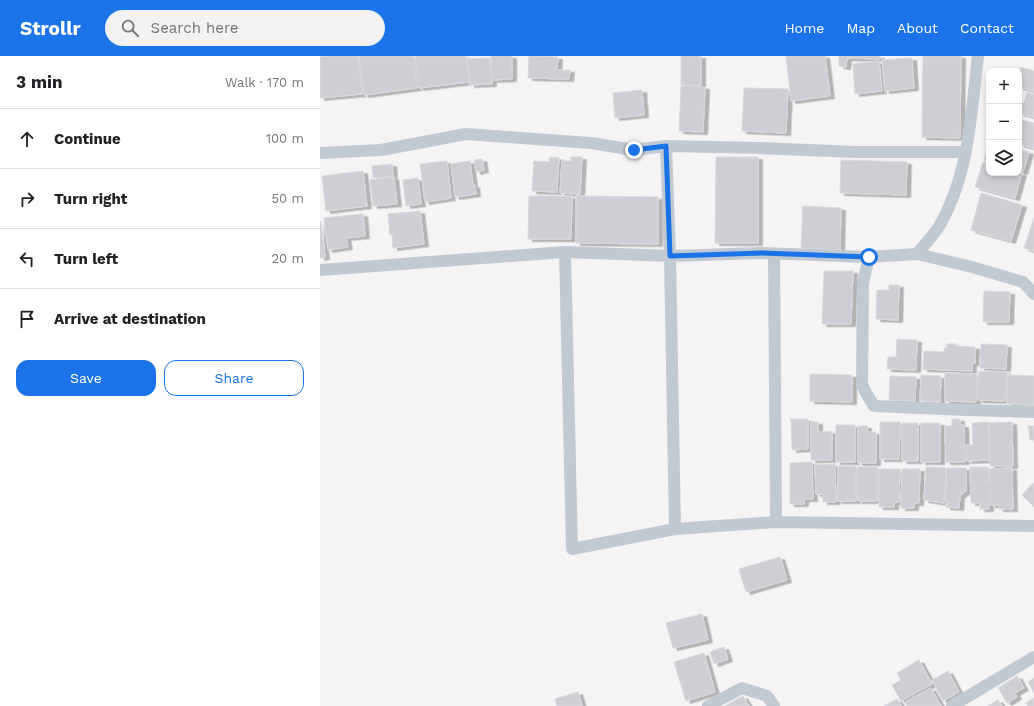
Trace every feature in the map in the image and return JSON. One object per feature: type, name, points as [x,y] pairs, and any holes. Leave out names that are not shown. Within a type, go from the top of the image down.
[{"type":"street","points":[[917,254],[937,229],[956,189],[966,152],[978,56]]},
{"type":"street","points":[[320,153],[381,150],[466,134],[591,143],[634,150],[666,146],[856,152],[966,152]]},
{"type":"street","points":[[666,146],[670,256],[675,529]]},
{"type":"street","points":[[566,252],[572,549],[675,529],[776,522],[1034,526]]},
{"type":"street","points":[[320,270],[566,252],[670,256],[774,254],[869,257],[917,254],[972,267],[1023,282],[1034,294]]},
{"type":"street","points":[[774,254],[776,522]]},
{"type":"street","points":[[869,257],[863,283],[862,384],[874,406],[1034,412]]},
{"type":"street","points":[[952,706],[1034,657]]},
{"type":"street","points":[[708,706],[742,688],[767,696],[774,706]]},
{"type":"building","points":[[358,56],[362,94],[320,98],[320,57]]},
{"type":"building","points":[[359,56],[413,56],[417,88],[364,95]]},
{"type":"building","points":[[415,56],[466,56],[469,82],[419,88]]},
{"type":"building","points":[[491,56],[512,56],[512,79],[492,80]]},
{"type":"building","points":[[529,56],[558,57],[557,70],[570,70],[569,79],[528,78]]},
{"type":"building","points":[[681,56],[701,56],[701,85],[681,85]]},
{"type":"building","points":[[786,56],[825,56],[830,96],[791,101]]},
{"type":"building","points":[[839,56],[880,56],[880,59],[847,58],[846,67],[839,66]]},
{"type":"building","points":[[923,56],[961,56],[960,138],[922,137]]},
{"type":"building","points":[[490,58],[492,84],[470,85],[468,59]]},
{"type":"building","points":[[912,58],[914,88],[885,91],[882,60]]},
{"type":"building","points":[[879,61],[882,91],[855,94],[853,64]]},
{"type":"building","points":[[1021,67],[1034,71],[1034,91],[1022,88],[1022,68]]},
{"type":"building","points":[[681,86],[705,87],[703,132],[679,131]]},
{"type":"building","points":[[744,88],[788,89],[786,133],[742,131]]},
{"type":"building","points":[[642,90],[644,115],[615,118],[613,93]]},
{"type":"building","points":[[1027,92],[1034,94],[1034,117],[1022,114],[1022,103],[1024,103]]},
{"type":"building","points":[[1022,120],[1034,123],[1034,148],[1022,145]]},
{"type":"building","points":[[1022,150],[1029,152],[1022,172]]},
{"type":"building","points":[[550,157],[559,158],[557,192],[532,191],[534,161],[549,162]]},
{"type":"building","points":[[571,157],[582,157],[580,194],[560,193],[562,161],[571,161]]},
{"type":"building","points":[[716,157],[758,157],[758,243],[715,243]]},
{"type":"building","points":[[482,159],[484,170],[476,172],[474,160]]},
{"type":"building","points":[[841,160],[907,162],[906,195],[840,193]]},
{"type":"building","points":[[447,161],[451,198],[425,202],[420,164]]},
{"type":"building","points":[[470,161],[473,185],[475,185],[476,194],[455,197],[451,164]]},
{"type":"building","points":[[983,162],[986,163],[986,176],[1021,176],[1015,198],[975,187]]},
{"type":"building","points":[[392,164],[393,176],[373,178],[372,166]]},
{"type":"building","points":[[363,171],[367,206],[326,211],[322,176]]},
{"type":"building","points":[[394,177],[397,204],[373,206],[370,180]]},
{"type":"building","points":[[418,178],[421,204],[406,206],[403,180]]},
{"type":"building","points":[[981,193],[1022,205],[1011,241],[971,230]]},
{"type":"building","points":[[529,196],[572,196],[571,239],[528,239]]},
{"type":"building","points":[[576,196],[658,197],[658,244],[576,243]]},
{"type":"building","points":[[803,206],[841,208],[840,250],[801,248]]},
{"type":"building","points":[[420,211],[424,244],[393,248],[388,214]]},
{"type":"building","points":[[363,214],[365,236],[346,238],[348,247],[328,250],[324,218]]},
{"type":"building","points":[[1034,218],[1034,251],[1024,248]]},
{"type":"building","points":[[320,222],[325,257],[320,258]]},
{"type":"building","points":[[824,271],[853,271],[851,324],[822,324]]},
{"type":"building","points":[[889,285],[899,285],[898,320],[876,319],[877,290],[889,290]]},
{"type":"building","points":[[984,291],[1010,292],[1009,322],[983,322]]},
{"type":"building","points":[[897,339],[917,340],[916,370],[887,369],[888,357],[896,357]]},
{"type":"building","points":[[947,344],[975,347],[975,363],[972,363],[972,371],[923,369],[924,351],[944,352],[944,348],[947,348]]},
{"type":"building","points":[[981,344],[1007,345],[1006,369],[980,368]]},
{"type":"building","points":[[979,371],[1007,372],[1005,401],[978,400]]},
{"type":"building","points":[[945,373],[977,374],[976,402],[945,401]]},
{"type":"building","points":[[810,374],[852,375],[852,402],[810,401]]},
{"type":"building","points":[[921,375],[941,376],[940,402],[920,401]]},
{"type":"building","points":[[1008,375],[1034,376],[1034,405],[1007,404]]},
{"type":"building","points":[[890,376],[916,377],[915,401],[889,400]]},
{"type":"building","points":[[791,419],[808,419],[808,449],[792,450]]},
{"type":"building","points":[[952,419],[960,419],[960,425],[964,425],[965,462],[946,462],[945,426],[952,426]]},
{"type":"building","points":[[811,422],[818,422],[818,432],[832,431],[832,460],[811,460]]},
{"type":"building","points":[[880,422],[900,422],[899,459],[880,459]]},
{"type":"building","points":[[988,422],[989,460],[967,461],[967,445],[973,445],[972,423]]},
{"type":"building","points":[[1012,422],[1013,466],[990,466],[989,423]]},
{"type":"building","points":[[902,423],[918,423],[918,461],[902,461]]},
{"type":"building","points":[[921,423],[940,423],[940,462],[921,462]]},
{"type":"building","points":[[836,425],[855,425],[855,462],[836,462]]},
{"type":"building","points":[[858,426],[867,426],[867,432],[876,432],[876,463],[858,463]]},
{"type":"building","points":[[1028,426],[1034,426],[1034,440],[1030,440]]},
{"type":"building","points":[[812,462],[813,499],[804,499],[804,504],[790,504],[790,463]]},
{"type":"building","points":[[835,464],[836,502],[823,502],[823,494],[816,494],[815,465]]},
{"type":"building","points":[[838,466],[856,466],[856,501],[838,501]]},
{"type":"building","points":[[858,467],[877,467],[877,501],[858,501]]},
{"type":"building","points":[[926,467],[946,468],[944,503],[924,500]]},
{"type":"building","points":[[970,467],[988,467],[989,509],[980,509],[980,503],[971,503]]},
{"type":"building","points":[[947,468],[966,468],[966,491],[960,496],[959,508],[946,507]]},
{"type":"building","points":[[1012,468],[1013,509],[999,509],[999,505],[991,505],[990,469]]},
{"type":"building","points":[[879,469],[900,469],[899,502],[894,502],[894,507],[879,507]]},
{"type":"building","points":[[902,469],[920,469],[919,503],[914,503],[914,508],[901,508]]},
{"type":"building","points":[[1033,483],[1034,484],[1034,507],[1022,495]]},
{"type":"building","points":[[780,557],[787,580],[746,592],[739,569]]},
{"type":"building","points":[[702,614],[708,640],[673,648],[666,623]]},
{"type":"building","points":[[724,647],[728,659],[714,664],[710,652]]},
{"type":"building","points":[[704,653],[715,692],[686,701],[674,662]]},
{"type":"building","points":[[919,660],[932,684],[901,701],[892,685],[901,680],[897,673]]},
{"type":"building","points":[[948,671],[959,692],[943,701],[932,680]]},
{"type":"building","points":[[1017,676],[1024,688],[1015,693],[1017,697],[1007,703],[998,688]]},
{"type":"building","points":[[1034,678],[1034,693],[1028,682]]},
{"type":"building","points":[[931,688],[941,706],[907,706],[905,702]]},
{"type":"building","points":[[578,692],[582,706],[557,706],[555,699]]},
{"type":"building","points":[[743,696],[749,706],[725,706]]},
{"type":"building","points":[[1034,698],[1034,706],[1028,706],[1026,703]]},
{"type":"building","points":[[897,699],[901,706],[884,706]]},
{"type":"building","points":[[998,700],[1002,706],[988,706]]},
{"type":"route","points":[[634,150],[666,146],[670,256],[762,253],[869,257]]}]
